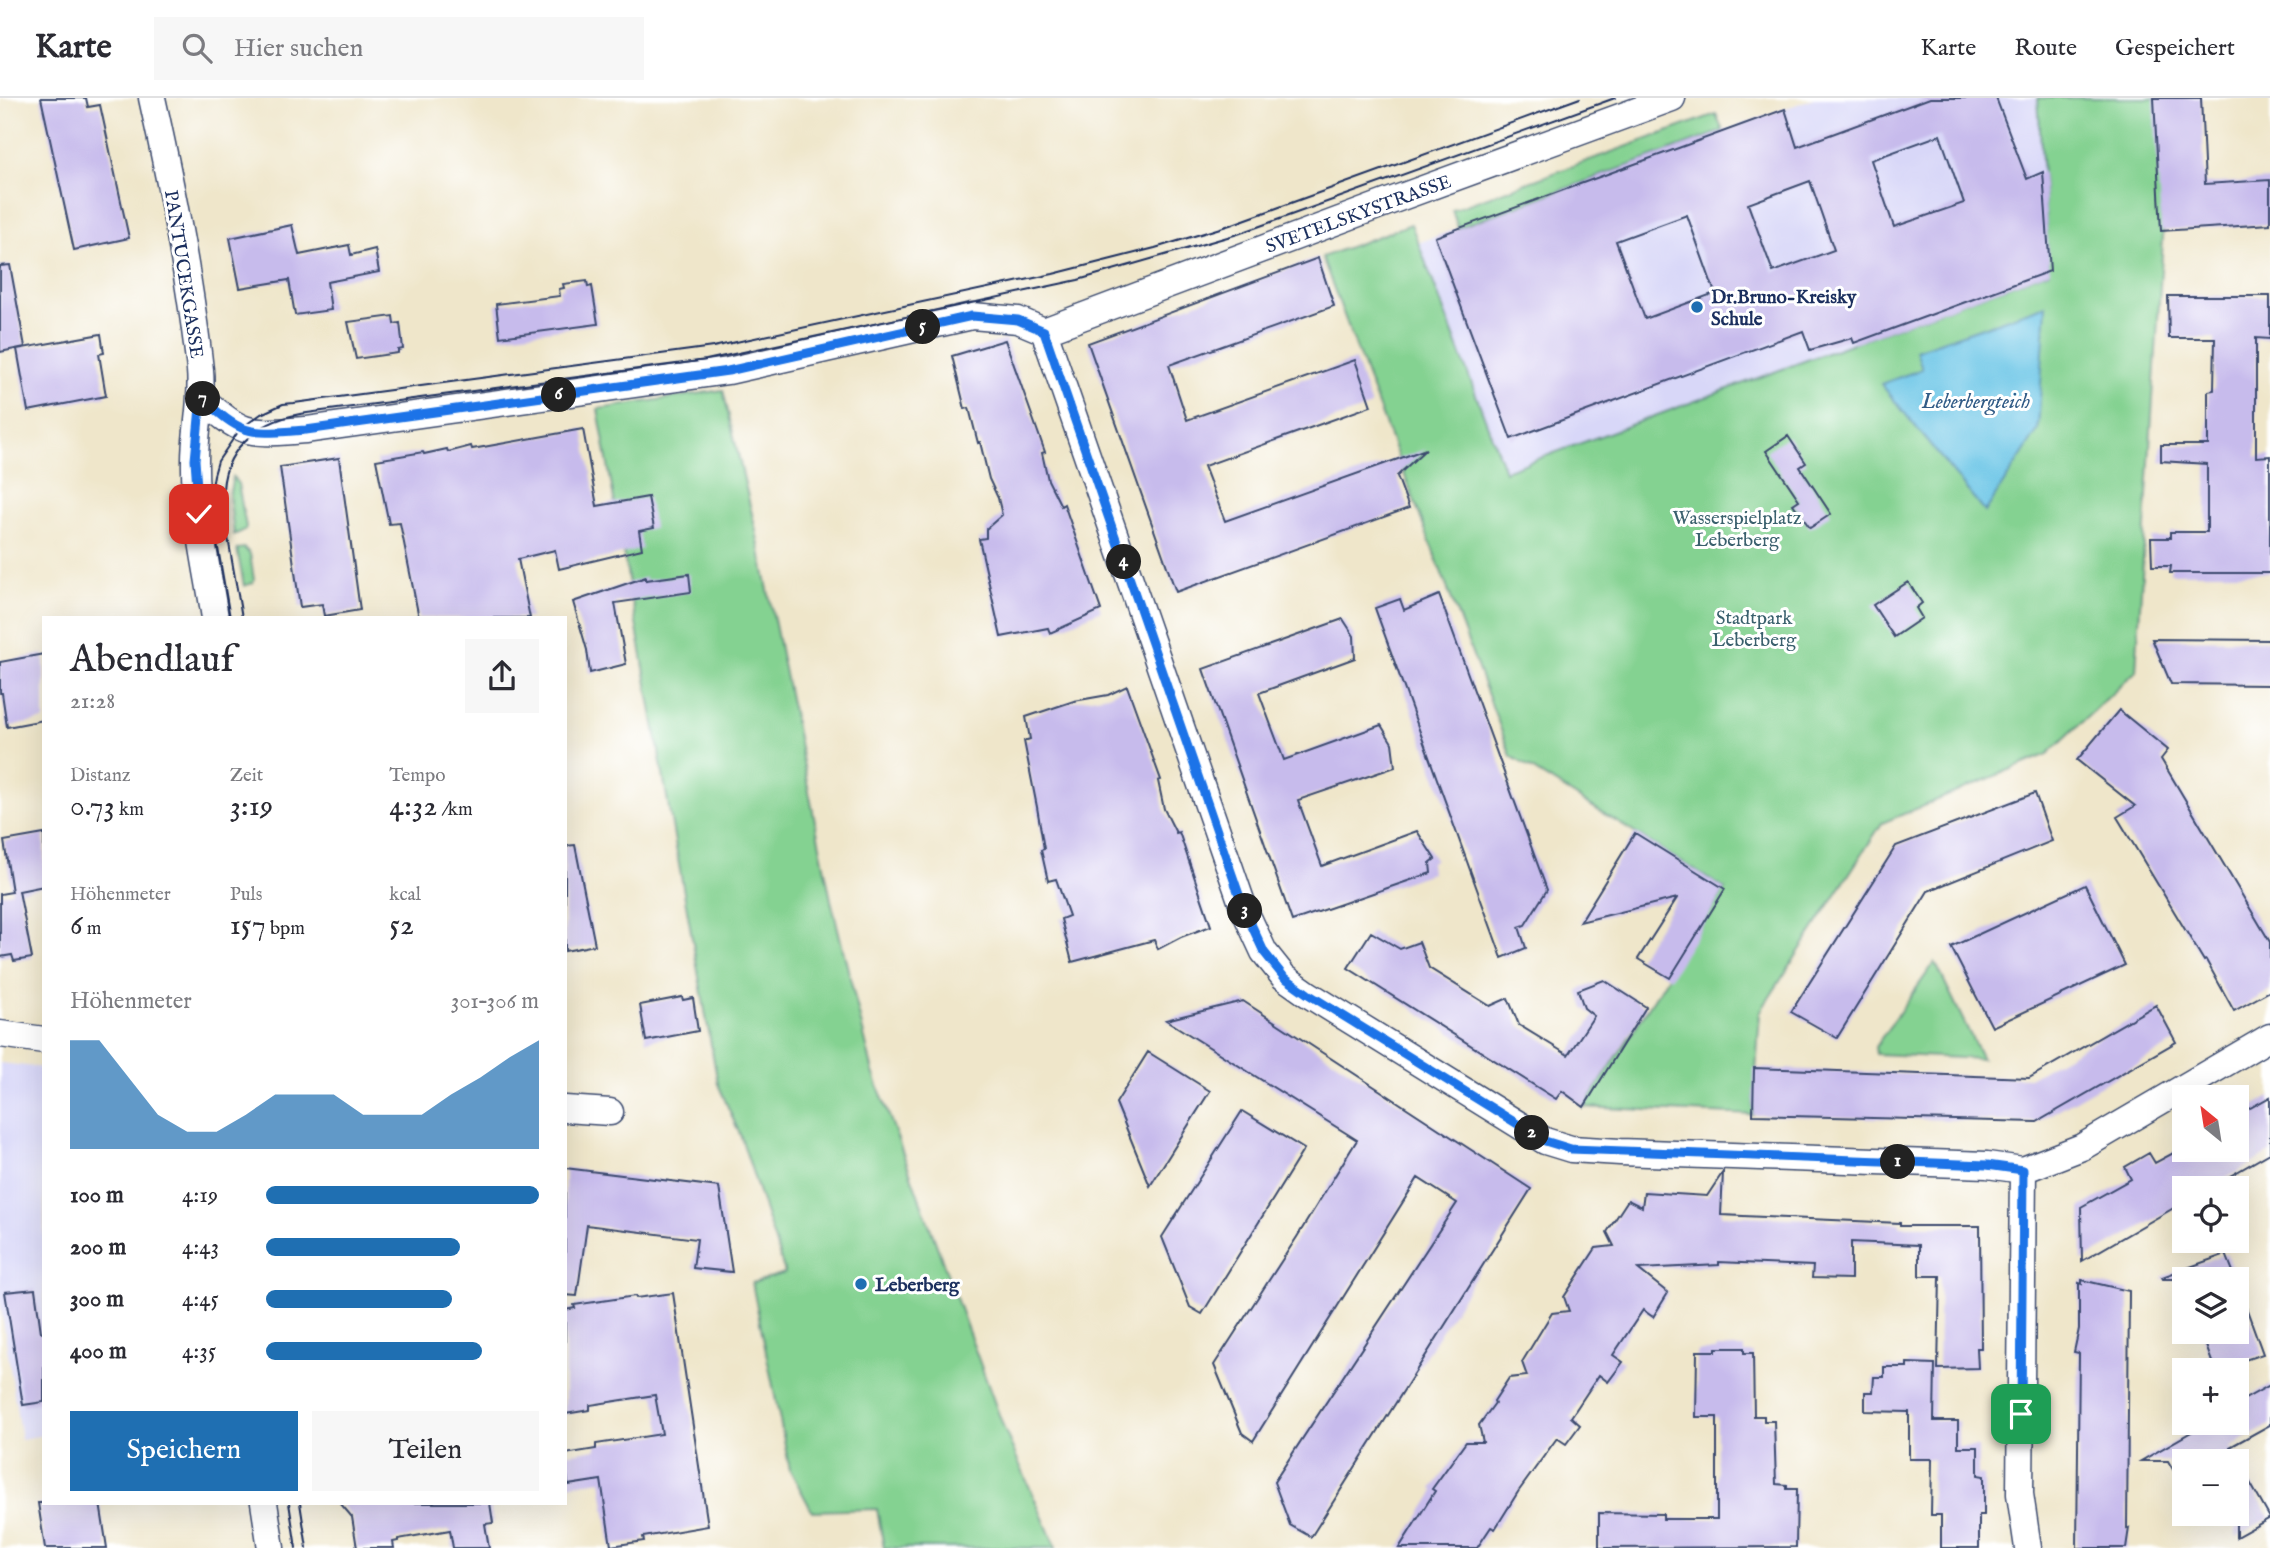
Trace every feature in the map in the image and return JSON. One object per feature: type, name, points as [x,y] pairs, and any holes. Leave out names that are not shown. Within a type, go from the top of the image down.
[{"type":"street","name":"PANTUCEKGASSE","points":[[152,98],[185,265],[200,372],[201,397],[195,460],[199,514],[215,616]]},
{"type":"street","name":"SVETELSKYSTRASSE","points":[[1044,331],[1672,98]]},
{"type":"street","points":[[201,397],[228,422],[243,430],[284,432],[728,371],[972,316],[1018,320],[1044,331],[1244,909],[1264,952],[1284,977],[1319,1001],[1534,1135],[1571,1149],[1987,1165],[2023,1170],[2082,1147],[2270,1037]]},
{"type":"street","points":[[0,1034],[42,1040]]},
{"type":"street","points":[[567,1109],[610,1112]]},
{"type":"street","points":[[2023,1170],[2020,1494],[2028,1548]]},
{"type":"street","points":[[264,1505],[271,1548]]},
{"type":"shaded area","name":"Dr.Bruno-Kreisky Schule","points":[[1814,98],[2038,98],[2050,271],[1505,472],[1418,243]]},
{"type":"shaded area","points":[[0,1063],[42,1068],[42,1435],[21,1439],[0,1301]]},
{"type":"green space","name":"Stadtpark Leberberg","points":[[2038,98],[2164,98],[2166,122],[2163,238],[2136,671],[2048,754],[1882,823],[1760,1012],[1753,1115],[1584,1107],[1725,889],[1511,756],[1322,257],[1411,224],[1505,471],[2049,271]]},
{"type":"green space","points":[[1716,114],[1723,131],[1458,228],[1452,210]]},
{"type":"green space","points":[[723,390],[756,531],[831,900],[873,1072],[1005,1431],[1056,1548],[884,1548],[877,1509],[812,1511],[790,1470],[752,1283],[785,1273],[741,1137],[718,1084],[598,409]]},
{"type":"green space","points":[[233,477],[238,484],[246,527],[234,535],[229,496]]},
{"type":"green space","points":[[244,548],[250,554],[254,580],[244,586],[237,549]]},
{"type":"green space","points":[[1935,962],[1982,1059],[1876,1054],[1875,1047]]},
{"type":"water","name":"Leberbergteich","points":[[2046,305],[2038,430],[1985,512],[1881,384],[1922,369],[1916,350]]},
{"type":"building","points":[[41,98],[86,98],[88,107],[100,105],[129,238],[74,250]]},
{"type":"building","name":"Dr.Bruno-Kreisky Schule","points":[[1930,98],[1996,98],[2027,179],[2043,172],[2050,271],[1854,343],[1852,338],[1810,350],[1803,331],[1511,439],[1435,237],[1785,109],[1797,147]],"holes":[[[1940,135],[1964,203],[1894,227],[1871,160]],[[1810,181],[1834,250],[1773,272],[1748,204]],[[1687,215],[1715,293],[1645,319],[1616,241]]]},
{"type":"building","points":[[2154,98],[2201,98],[2205,184],[2270,180],[2270,224],[2161,231]]},
{"type":"building","points":[[292,225],[299,255],[349,245],[351,255],[375,249],[379,272],[327,282],[331,310],[295,315],[289,280],[240,288],[230,238]]},
{"type":"building","points":[[1318,258],[1334,306],[1169,365],[1187,420],[1355,360],[1371,406],[1204,466],[1225,521],[1426,449],[1397,476],[1409,508],[1176,592],[1088,343]]},
{"type":"building","points":[[10,265],[25,347],[0,352],[0,266]]},
{"type":"building","points":[[587,281],[588,287],[592,286],[598,324],[500,337],[496,304],[560,296],[559,289],[564,288],[563,284]]},
{"type":"building","points":[[2168,296],[2270,296],[2270,339],[2256,338],[2256,457],[2270,456],[2270,573],[2170,573],[2171,566],[2152,566],[2151,538],[2170,538],[2170,532],[2207,532],[2207,464],[2161,461],[2161,445],[2208,445],[2208,391],[2214,390],[2215,338],[2169,338]]},
{"type":"building","points":[[393,316],[394,324],[400,323],[403,349],[398,350],[398,353],[356,359],[348,322]]},
{"type":"building","points":[[101,334],[104,353],[99,354],[106,396],[28,411],[17,349]]},
{"type":"building","points":[[1005,340],[1045,452],[1042,453],[1048,480],[1061,506],[1064,504],[1101,610],[1050,633],[1048,628],[1001,637],[979,539],[986,538],[986,529],[1002,515],[969,408],[965,409],[952,356]]},
{"type":"building","points":[[583,429],[597,506],[648,497],[654,528],[639,531],[642,549],[559,569],[555,550],[518,559],[530,616],[419,616],[400,523],[389,524],[376,460],[447,449],[448,452],[471,446],[472,449]]},
{"type":"building","points":[[1788,436],[1806,463],[1800,467],[1831,514],[1810,528],[1793,504],[1799,500],[1766,451]]},
{"type":"building","points":[[339,458],[360,610],[324,616],[322,604],[300,607],[280,467]]},
{"type":"building","points":[[689,574],[691,592],[615,603],[626,664],[590,673],[587,650],[573,602],[646,577],[646,580]]},
{"type":"building","points":[[1908,582],[1922,603],[1916,608],[1922,618],[1894,637],[1873,605]]},
{"type":"building","points":[[1439,595],[1547,890],[1525,925],[1519,927],[1526,948],[1502,958],[1375,608],[1400,599],[1404,610]]},
{"type":"building","points":[[1343,619],[1354,636],[1355,658],[1259,693],[1284,760],[1381,725],[1392,743],[1395,767],[1298,800],[1322,866],[1417,831],[1435,859],[1430,863],[1431,873],[1292,921],[1203,669]]},
{"type":"building","points":[[2152,639],[2270,640],[2270,685],[2171,684]]},
{"type":"building","points":[[42,654],[42,720],[7,727],[0,693],[0,662]]},
{"type":"building","points":[[1127,686],[1161,780],[1158,781],[1164,809],[1176,833],[1179,832],[1211,926],[1158,949],[1154,940],[1072,962],[1061,919],[1069,916],[1056,879],[1048,881],[1041,850],[1044,849],[1024,741],[1030,739],[1026,717],[1074,701],[1108,695]]},
{"type":"building","points":[[2119,710],[2168,750],[2161,759],[2270,942],[2270,991],[2234,1011],[2206,960],[2204,961],[2117,817],[2135,806],[2077,760]]},
{"type":"building","points":[[2035,793],[2052,841],[1928,891],[1837,1038],[1791,1012],[1896,846]]},
{"type":"building","points":[[1635,833],[1725,889],[1670,978],[1638,959],[1677,898],[1580,922]]},
{"type":"building","points":[[42,834],[42,886],[19,891],[32,958],[14,961],[12,955],[0,957],[0,894],[12,892],[4,841]]},
{"type":"building","points":[[575,845],[595,945],[567,951],[567,846]]},
{"type":"building","points":[[2085,885],[2125,965],[1992,1027],[1951,947]]},
{"type":"building","points":[[1371,932],[1400,949],[1419,942],[1429,968],[1490,1006],[1508,998],[1519,1025],[1568,1055],[1594,1016],[1584,1008],[1578,990],[1604,980],[1646,1007],[1584,1107],[1562,1091],[1556,1099],[1348,968]]},
{"type":"building","points":[[682,997],[683,1000],[693,998],[698,1031],[646,1041],[640,1005]]},
{"type":"building","points":[[1243,1001],[1531,1189],[1311,1537],[1290,1525],[1274,1482],[1457,1203],[1418,1178],[1253,1441],[1242,1433],[1214,1365],[1357,1140],[1166,1020]]},
{"type":"building","points":[[2156,1005],[2176,1042],[2037,1122],[1753,1115],[1754,1068],[2029,1078]]},
{"type":"building","points":[[1148,1052],[1210,1091],[1150,1186],[1116,1103]]},
{"type":"building","points":[[2270,1097],[2270,1153],[2230,1176],[2172,1176],[2172,1209],[2082,1261],[2081,1207],[2131,1179],[2125,1167],[2149,1153],[2155,1163],[2172,1154],[2172,1162],[2249,1162],[2249,1109]]},
{"type":"building","points":[[1242,1111],[1304,1149],[1202,1314],[1190,1307],[1162,1237]]},
{"type":"building","points":[[567,1168],[719,1187],[732,1272],[693,1268],[697,1239],[587,1225],[577,1296],[567,1295]]},
{"type":"building","points":[[1723,1172],[1721,1215],[1900,1223],[1900,1226],[1980,1226],[1981,1348],[1977,1348],[1978,1368],[1938,1369],[1940,1276],[1919,1276],[1919,1245],[1851,1242],[1851,1279],[1812,1278],[1813,1266],[1719,1262],[1719,1265],[1638,1269],[1668,1293],[1653,1317],[1643,1310],[1613,1355],[1623,1362],[1608,1382],[1599,1375],[1571,1417],[1580,1425],[1566,1444],[1557,1438],[1495,1529],[1491,1527],[1477,1548],[1399,1548],[1435,1491],[1432,1489],[1466,1442],[1483,1442],[1479,1425],[1509,1378],[1527,1376],[1522,1362],[1552,1313],[1569,1311],[1564,1297],[1596,1248],[1614,1246],[1607,1232],[1628,1200],[1642,1207],[1644,1192],[1707,1196]]},
{"type":"building","points":[[2226,1254],[2231,1267],[2190,1267]]},
{"type":"building","points":[[2172,1273],[2172,1279],[2162,1277]]},
{"type":"building","points":[[2082,1280],[2129,1291],[2127,1529],[2129,1528],[2126,1548],[2077,1548],[2079,1353],[2074,1352],[2079,1329],[2079,1283],[2082,1284]]},
{"type":"building","points":[[35,1289],[42,1332],[42,1402],[23,1405],[5,1292]]},
{"type":"building","points":[[673,1293],[708,1526],[643,1537],[644,1541],[611,1546],[601,1480],[568,1485],[567,1454],[596,1449],[596,1444],[662,1434],[655,1395],[590,1405],[590,1410],[567,1414],[567,1310],[575,1308],[574,1305]]},
{"type":"building","points":[[2249,1316],[2263,1354],[2249,1359],[2211,1358],[2205,1344],[2249,1344]]},
{"type":"building","points":[[1716,1348],[1744,1348],[1744,1353],[1753,1353],[1754,1416],[1764,1416],[1764,1421],[1774,1421],[1776,1484],[1787,1485],[1787,1489],[1797,1489],[1796,1547],[1599,1548],[1599,1513],[1663,1514],[1663,1519],[1717,1519],[1717,1417],[1696,1417],[1697,1351],[1716,1351]]},
{"type":"building","points":[[1907,1363],[1935,1364],[1934,1421],[1958,1421],[1958,1447],[1978,1447],[1978,1475],[1984,1476],[1984,1515],[1979,1515],[1979,1548],[1941,1548],[1941,1515],[1931,1515],[1932,1459],[1909,1459],[1909,1412],[1865,1411],[1865,1392],[1873,1392],[1874,1377],[1884,1377],[1884,1367],[1907,1367]]},
{"type":"building","points":[[2270,1385],[2270,1425],[2230,1447],[2231,1449],[2172,1449],[2172,1468],[2168,1461],[2141,1461],[2186,1435],[2249,1435],[2249,1397]]},
{"type":"building","points":[[2249,1481],[2270,1518],[2236,1537],[2236,1526],[2249,1526]]},
{"type":"building","points":[[38,1503],[100,1505],[107,1548],[45,1548]]},
{"type":"building","points":[[342,1505],[490,1505],[493,1523],[485,1524],[489,1548],[453,1548],[450,1530],[398,1539],[393,1542],[394,1548],[357,1548],[352,1517]]},
{"type":"tram line","points":[[230,616],[213,519],[211,493],[214,475],[218,461],[240,429],[261,414],[283,404],[713,347],[1053,274],[1155,248],[1230,225],[1580,98]]},
{"type":"tram line","points":[[242,616],[223,510],[223,489],[226,473],[240,446],[263,427],[277,421],[307,413],[706,360],[1078,280],[1238,234],[1615,98]]},
{"type":"tram line","points":[[289,1505],[296,1548]]},
{"type":"tram line","points":[[300,1505],[307,1548]]},
{"type":"place","name":"Dr.Bruno-Kreisky Schule","points":[[1697,307]]},
{"type":"place","name":"Leberberg","points":[[861,1284]]},
{"type":"route","points":[[199,514],[195,460],[201,397],[228,422],[243,430],[262,433],[306,430],[728,371],[972,316],[1018,320],[1044,331],[1244,909],[1264,952],[1284,977],[1545,1141],[1571,1149],[1987,1165],[2023,1170],[2021,1414]]},
{"type":"park label","name":"Wasserspielplatz Leberberg","points":[[1737,528]]}]
